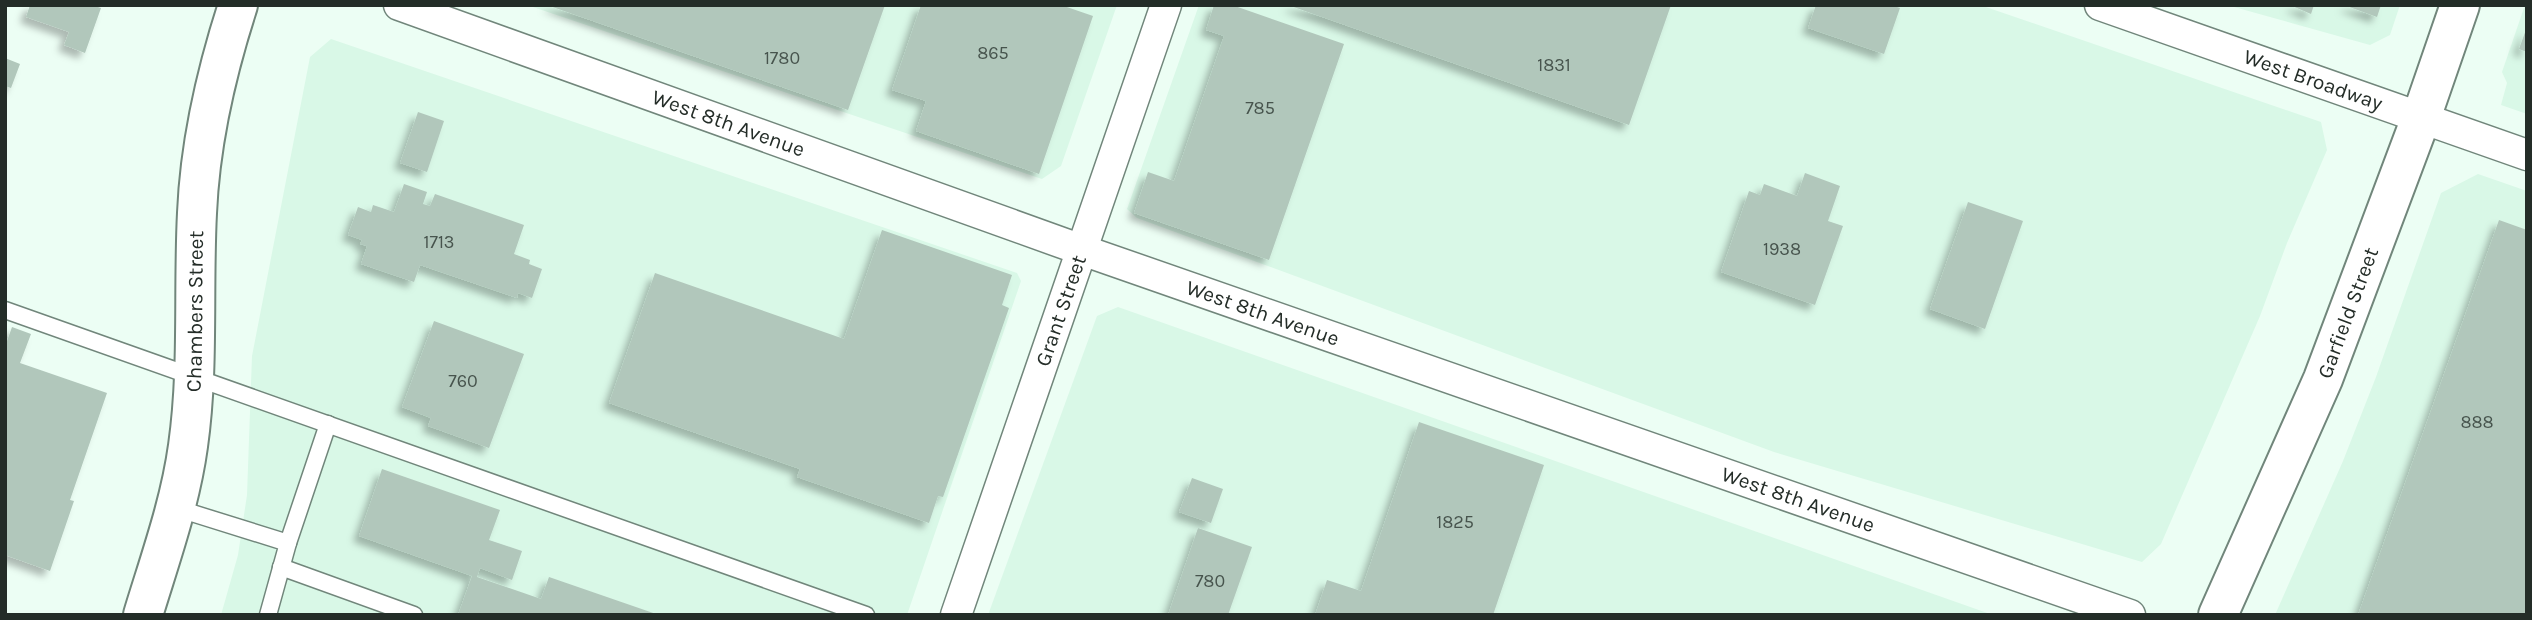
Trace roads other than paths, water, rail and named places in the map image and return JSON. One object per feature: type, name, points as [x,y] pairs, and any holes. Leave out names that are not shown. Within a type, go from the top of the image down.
[{"type":"main road","name":"Chambers Street","points":[[143,615],[176,508],[188,446],[194,377],[196,222],[205,132],[221,60],[238,5]]},
{"type":"main road","name":"Garfield Street","points":[[2218,615],[2323,379],[2421,118],[2460,5]]},
{"type":"street","name":"West 8th Avenue","points":[[399,5],[1082,250],[2130,615]]},
{"type":"street","name":"Grant Street","points":[[956,615],[1166,5]]},
{"type":"street","name":"West Broadway","points":[[2100,5],[2527,155]]},
{"type":"lane","points":[[5,310],[866,615]]},
{"type":"lane","points":[[268,615],[288,543],[328,424]]},
{"type":"lane","points":[[176,508],[288,543]]},
{"type":"lane","points":[[281,567],[414,615]]}]
